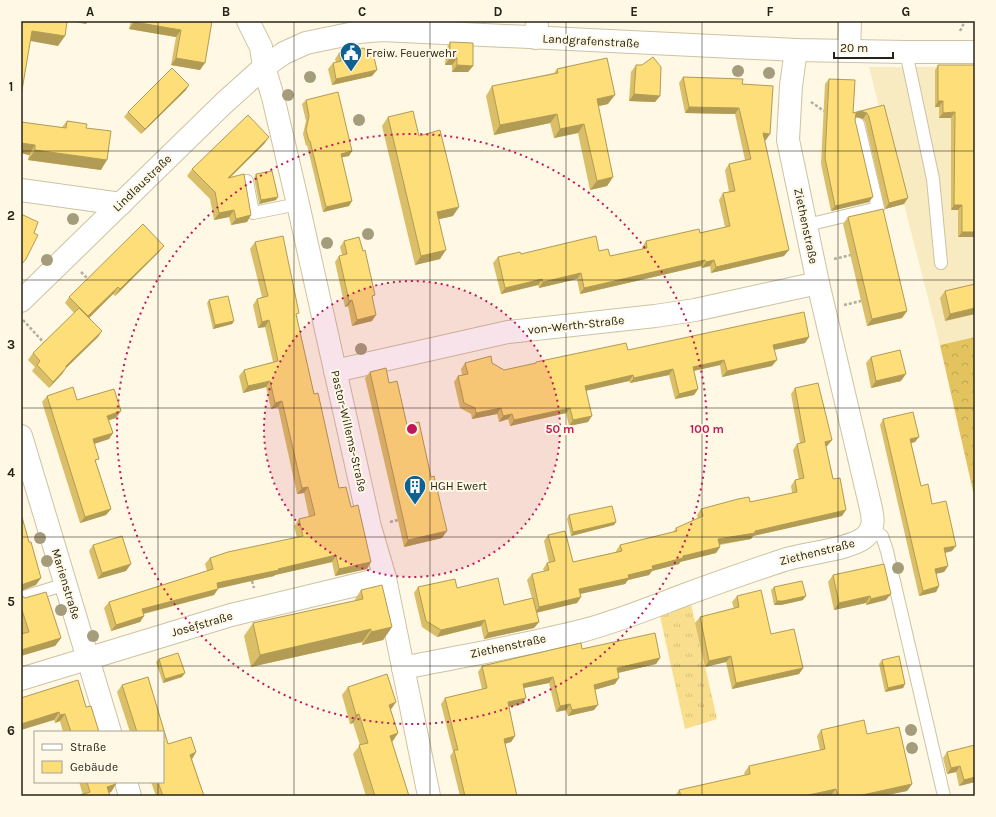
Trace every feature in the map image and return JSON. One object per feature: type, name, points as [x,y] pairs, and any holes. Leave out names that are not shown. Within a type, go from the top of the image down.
[{"type":"street","points":[[248,21],[261,47],[264,67]]},
{"type":"street","points":[[849,51],[850,21]]},
{"type":"street","name":"Landgrafenstraße","points":[[264,67],[284,53],[306,43],[359,32],[382,30],[537,30],[796,50],[975,52]]},
{"type":"street","name":"Ziethenstraße","points":[[403,668],[582,630],[634,615],[719,582],[786,559],[841,547],[860,541],[872,529],[873,519],[871,507],[818,283],[788,140],[791,86],[796,50]]},
{"type":"street","name":"Lindlaustraße","points":[[21,301],[224,103],[264,67]]},
{"type":"street","name":"Pastor-Willems-Straße","points":[[264,67],[273,97],[298,204],[370,527],[385,578],[429,796]]},
{"type":"street","points":[[21,190],[121,204]]},
{"type":"street","name":"von-Werth-Straße","points":[[336,371],[508,332],[655,316],[695,310],[818,283]]},
{"type":"street","name":"Marienstraße","points":[[21,436],[110,731]]},
{"type":"street","name":"Josefstraße","points":[[21,679],[231,615],[385,578]]},
{"type":"street","points":[[126,783],[130,796]]},
{"type":"lane","points":[[906,52],[932,179],[941,263]]},
{"type":"lane","points":[[807,225],[878,208],[858,124]]},
{"type":"lane","points":[[246,181],[253,213],[298,204]]},
{"type":"lane","points":[[872,529],[882,536],[887,551],[944,796]]},
{"type":"lane","points":[[21,598],[66,584]]},
{"type":"path","points":[[84,275],[89,280]]},
{"type":"path","points":[[21,318],[45,344]]},
{"type":"shaded area","points":[[869,67],[975,67],[975,337],[940,345]]},
{"type":"green space","points":[[975,337],[975,500],[940,345]]},
{"type":"green space","points":[[691,604],[717,719],[685,729],[660,616]]},
{"type":"building","points":[[21,21],[67,22],[65,36],[32,31],[21,96]]},
{"type":"building","points":[[134,21],[212,21],[205,63],[176,58],[181,30]]},
{"type":"building","points":[[450,42],[473,43],[473,66],[457,65],[457,58],[450,58]]},
{"type":"building","points":[[364,48],[365,50],[372,49],[377,70],[336,79],[333,63],[341,61],[339,53]]},
{"type":"building","points":[[653,57],[661,67],[660,96],[634,94],[636,65],[642,65]]},
{"type":"building","points":[[607,58],[615,95],[597,99],[613,177],[597,181],[584,124],[560,129],[557,114],[500,125],[492,86],[558,73],[557,69]]},
{"type":"building","points":[[938,65],[975,65],[975,232],[962,232],[962,205],[954,205],[955,112],[943,113],[943,101],[938,101]]},
{"type":"building","points":[[172,68],[189,85],[145,129],[128,112]]},
{"type":"building","points":[[683,77],[743,79],[742,84],[773,86],[770,134],[763,133],[789,250],[716,267],[714,260],[706,262],[705,260],[584,288],[581,273],[543,282],[542,279],[505,288],[498,257],[520,252],[521,254],[596,236],[599,251],[608,249],[610,256],[647,248],[646,241],[699,229],[700,233],[730,226],[723,193],[735,191],[729,164],[751,159],[739,108],[689,107]]},
{"type":"building","points":[[829,79],[855,80],[853,113],[859,111],[856,113],[855,120],[873,197],[835,206],[825,158]]},
{"type":"building","points":[[338,92],[352,151],[341,154],[352,201],[326,207],[306,130],[309,116],[306,100]]},
{"type":"building","points":[[884,105],[908,198],[889,203],[869,117],[867,113],[860,111]]},
{"type":"building","points":[[413,111],[419,136],[440,130],[459,207],[437,212],[446,250],[421,256],[388,117]]},
{"type":"building","points":[[248,115],[269,137],[228,178],[244,174],[251,215],[236,219],[234,210],[219,213],[215,192],[192,169]]},
{"type":"building","points":[[67,121],[87,124],[86,128],[111,131],[107,160],[35,150],[35,145],[21,143],[21,122],[66,128]]},
{"type":"building","points":[[272,171],[278,197],[261,200],[256,174]]},
{"type":"building","points":[[883,209],[907,311],[872,319],[848,217]]},
{"type":"building","points":[[21,214],[38,222],[34,233],[38,235],[26,259],[21,265]]},
{"type":"building","points":[[143,224],[164,246],[120,289],[118,287],[88,316],[69,297]]},
{"type":"building","points":[[283,236],[299,313],[296,314],[314,394],[318,393],[339,488],[346,487],[351,507],[358,505],[371,562],[339,569],[336,555],[278,569],[279,570],[217,583],[218,589],[142,609],[144,616],[116,625],[109,602],[213,569],[210,558],[228,552],[303,536],[299,519],[315,515],[308,487],[302,488],[282,401],[275,403],[270,381],[248,386],[244,370],[278,361],[269,320],[262,322],[257,299],[268,296],[255,242]]},
{"type":"building","points":[[359,237],[363,251],[365,250],[375,295],[372,296],[376,315],[357,320],[352,300],[349,301],[339,256],[347,254],[344,241]]},
{"type":"building","points":[[975,284],[975,308],[950,314],[945,291]]},
{"type":"building","points":[[228,296],[234,321],[215,325],[209,300]]},
{"type":"building","points":[[79,308],[102,331],[66,366],[66,368],[53,382],[37,365],[40,361],[33,353]]},
{"type":"building","points":[[804,312],[809,337],[773,345],[777,360],[727,371],[724,360],[693,367],[698,389],[679,394],[673,369],[634,378],[633,375],[585,386],[592,416],[573,420],[570,408],[514,420],[512,414],[503,416],[501,408],[476,413],[475,408],[464,403],[458,376],[468,374],[465,363],[491,356],[492,363],[504,370],[626,343],[628,350]]},
{"type":"building","points":[[900,350],[906,374],[876,381],[871,357]]},
{"type":"building","points":[[386,368],[389,383],[397,381],[407,425],[419,422],[431,477],[434,476],[447,531],[408,540],[370,372]]},
{"type":"building","points":[[818,383],[832,440],[825,442],[833,479],[840,478],[846,510],[755,531],[755,533],[718,539],[720,547],[683,556],[683,558],[652,566],[653,569],[628,575],[629,578],[579,589],[581,597],[539,607],[532,574],[549,570],[547,563],[555,561],[548,535],[565,531],[573,562],[622,551],[620,545],[677,531],[676,528],[703,516],[701,509],[749,497],[750,502],[797,492],[795,480],[804,478],[797,444],[805,442],[795,388]]},
{"type":"building","points":[[73,387],[77,400],[114,389],[121,411],[107,416],[113,433],[93,439],[99,459],[95,460],[111,509],[85,517],[47,396]]},
{"type":"building","points":[[913,412],[919,437],[910,439],[921,486],[928,484],[932,504],[946,501],[956,546],[944,548],[948,566],[935,569],[939,586],[923,591],[883,419]]},
{"type":"building","points":[[612,506],[616,522],[573,532],[569,515]]},
{"type":"building","points":[[21,516],[29,542],[31,542],[41,578],[21,585]]},
{"type":"building","points":[[122,536],[131,564],[102,573],[93,545]]},
{"type":"building","points":[[884,564],[891,594],[871,599],[870,596],[839,603],[833,575]]},
{"type":"building","points":[[498,578],[504,605],[533,598],[539,622],[488,633],[485,620],[441,630],[426,621],[418,587],[455,579],[457,588]]},
{"type":"building","points":[[802,581],[806,596],[777,601],[774,587]]},
{"type":"building","points":[[382,585],[392,627],[371,632],[371,629],[260,655],[253,623],[363,599],[361,590]]},
{"type":"building","points":[[761,590],[771,634],[794,629],[803,668],[736,683],[731,656],[709,661],[700,617],[739,607],[737,596]]},
{"type":"building","points":[[46,592],[61,638],[21,650],[21,634],[29,632],[21,607],[21,595],[25,598]]},
{"type":"building","points":[[655,633],[660,658],[617,668],[619,678],[594,685],[598,705],[572,710],[570,704],[560,706],[553,677],[523,684],[526,698],[508,702],[515,736],[504,739],[517,796],[465,796],[454,750],[458,750],[445,698],[487,688],[482,666],[581,643],[582,649]]},
{"type":"building","points":[[178,653],[185,673],[165,679],[159,659]]},
{"type":"building","points":[[899,656],[905,684],[888,688],[882,660]]},
{"type":"building","points":[[387,674],[396,702],[389,705],[398,733],[390,736],[409,796],[375,796],[359,745],[368,743],[359,714],[356,715],[348,687]]},
{"type":"building","points":[[148,677],[168,744],[191,737],[196,752],[190,755],[204,796],[163,796],[158,783],[164,783],[164,731],[137,731],[122,685]]},
{"type":"building","points":[[78,680],[86,707],[91,706],[99,731],[71,731],[65,714],[60,715],[59,712],[21,724],[21,698]]},
{"type":"building","points":[[864,720],[867,734],[899,727],[912,784],[858,796],[838,796],[836,789],[804,796],[681,796],[679,790],[750,774],[749,766],[825,749],[821,730]]},
{"type":"building","points":[[975,745],[975,777],[964,780],[960,766],[951,768],[947,752]]},
{"type":"building","points":[[87,783],[116,784],[107,787],[110,796],[80,796],[90,792]]},
{"type":"place","name":"Freiw. Feuerwehr","points":[[351,72]]},
{"type":"place","name":"HGH Ewert","points":[[415,506]]}]
